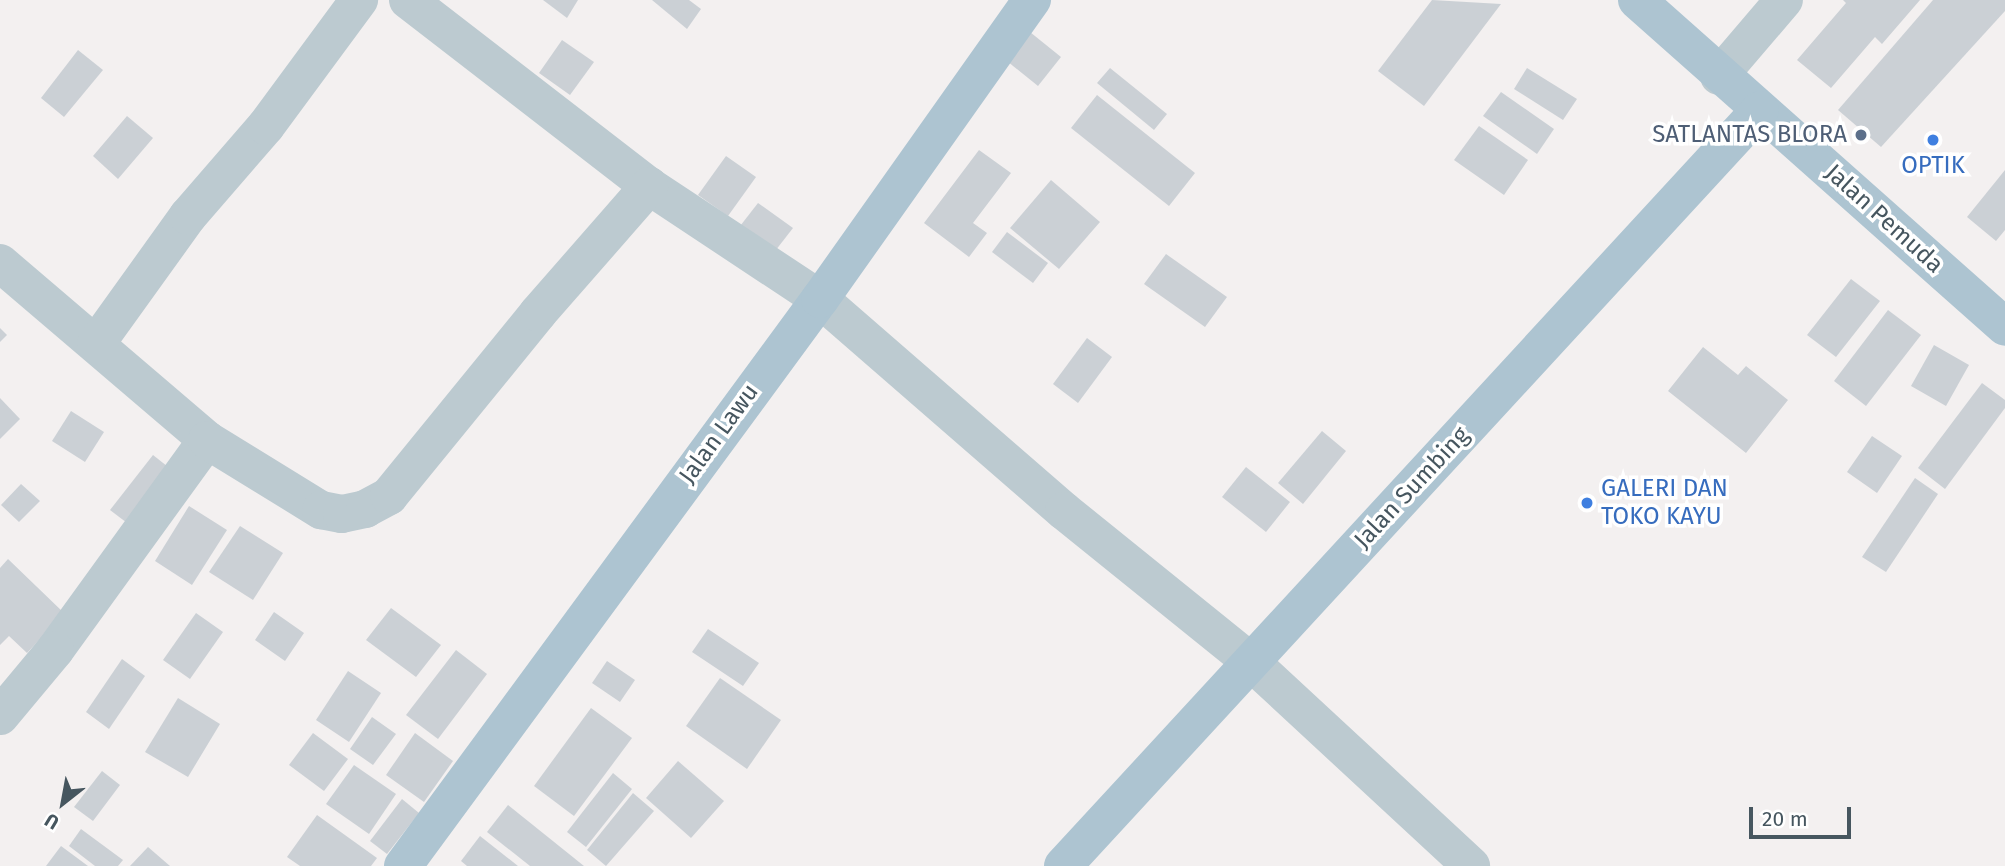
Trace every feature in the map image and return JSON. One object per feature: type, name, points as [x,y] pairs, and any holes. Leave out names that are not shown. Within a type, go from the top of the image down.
[{"type":"main road","name":"Jalan Lawu","points":[[403,866],[821,299],[1032,0]]},
{"type":"main road","name":"Jalan Pemuda","points":[[1637,0],[1719,76],[2005,327]]},
{"type":"main road","name":"Jalan Sumbing","points":[[1063,866],[1760,110]]},
{"type":"street","points":[[96,344],[188,216],[266,126],[359,0]]},
{"type":"street","points":[[1719,76],[1784,0]]},
{"type":"street","points":[[422,4],[659,192],[724,232],[821,299],[1064,511],[1251,662],[1471,866]]},
{"type":"street","points":[[0,262],[207,440],[321,510],[342,514],[365,509],[389,496],[537,313],[659,192]]},
{"type":"street","points":[[0,716],[55,650],[207,440]]},
{"type":"building","points":[[543,0],[578,0],[567,18]]},
{"type":"building","points":[[652,0],[689,0],[701,9],[687,29]]},
{"type":"building","points":[[1432,0],[1501,4],[1424,106],[1378,71]]},
{"type":"building","points":[[1843,0],[1920,0],[1882,44],[1875,37],[1831,88],[1797,60],[1846,3]]},
{"type":"building","points":[[1933,0],[2005,0],[2005,11],[1881,147],[1838,110]]},
{"type":"building","points":[[1025,28],[1061,57],[1038,86],[1002,57]]},
{"type":"building","points":[[562,40],[594,62],[570,95],[539,73]]},
{"type":"building","points":[[78,50],[103,70],[64,117],[41,98]]},
{"type":"building","points":[[1110,68],[1167,114],[1154,130],[1097,83]]},
{"type":"building","points":[[1527,68],[1577,99],[1563,120],[1514,89]]},
{"type":"building","points":[[1501,92],[1554,129],[1537,154],[1483,116]]},
{"type":"building","points":[[1097,95],[1195,173],[1169,206],[1071,128]]},
{"type":"building","points":[[127,116],[153,138],[118,179],[93,156]]},
{"type":"building","points":[[1479,126],[1528,160],[1504,195],[1454,160]]},
{"type":"building","points":[[979,150],[1011,173],[973,223],[987,233],[969,257],[924,223]]},
{"type":"building","points":[[726,156],[756,177],[728,216],[698,195]]},
{"type":"building","points":[[2005,170],[2005,230],[1996,241],[1967,217]]},
{"type":"building","points":[[1051,180],[1100,222],[1059,269],[1010,228]]},
{"type":"building","points":[[758,203],[793,228],[772,255],[737,230]]},
{"type":"building","points":[[1007,232],[1048,263],[1033,283],[992,252]]},
{"type":"building","points":[[1166,254],[1227,297],[1205,327],[1144,284]]},
{"type":"building","points":[[1851,279],[1880,301],[1836,357],[1807,335]]},
{"type":"building","points":[[1888,310],[1921,335],[1866,406],[1834,381]]},
{"type":"building","points":[[0,328],[7,335],[0,342]]},
{"type":"building","points":[[1087,338],[1112,357],[1078,403],[1053,384]]},
{"type":"building","points":[[1934,345],[1969,365],[1946,406],[1911,386]]},
{"type":"building","points":[[1703,347],[1738,375],[1746,366],[1788,400],[1746,453],[1668,391]]},
{"type":"building","points":[[1982,383],[2005,400],[2005,408],[1945,489],[1918,468]]},
{"type":"building","points":[[0,398],[20,419],[0,439]]},
{"type":"building","points":[[71,411],[104,432],[85,462],[52,441]]},
{"type":"building","points":[[1322,431],[1346,451],[1303,504],[1278,483]]},
{"type":"building","points":[[1872,436],[1902,456],[1877,493],[1847,472]]},
{"type":"building","points":[[153,455],[177,474],[135,529],[110,510]]},
{"type":"building","points":[[1246,467],[1290,502],[1266,532],[1222,497]]},
{"type":"building","points":[[1915,478],[1938,494],[1886,572],[1862,557]]},
{"type":"building","points":[[21,484],[40,501],[19,522],[1,505]]},
{"type":"building","points":[[189,506],[227,530],[192,585],[155,561]]},
{"type":"building","points":[[240,526],[283,553],[253,600],[209,572]]},
{"type":"building","points":[[8,559],[64,613],[27,653],[9,636],[0,645],[0,568]]},
{"type":"building","points":[[391,608],[441,645],[416,677],[366,640]]},
{"type":"building","points":[[274,612],[304,633],[285,661],[255,640]]},
{"type":"building","points":[[196,613],[223,632],[190,679],[163,660]]},
{"type":"building","points":[[708,629],[759,663],[743,686],[692,652]]},
{"type":"building","points":[[456,650],[487,674],[438,739],[406,715]]},
{"type":"building","points":[[122,659],[145,676],[109,729],[86,712]]},
{"type":"building","points":[[607,661],[635,680],[620,702],[592,683]]},
{"type":"building","points":[[348,671],[381,693],[349,742],[316,720]]},
{"type":"building","points":[[720,678],[781,720],[747,769],[686,726]]},
{"type":"building","points":[[178,698],[220,724],[188,777],[145,752]]},
{"type":"building","points":[[591,708],[632,738],[574,816],[534,786]]},
{"type":"building","points":[[372,717],[396,734],[373,765],[350,749]]},
{"type":"building","points":[[313,733],[348,759],[324,791],[289,765]]},
{"type":"building","points":[[415,733],[453,761],[424,802],[386,775]]},
{"type":"building","points":[[678,761],[724,801],[691,838],[646,798]]},
{"type":"building","points":[[354,765],[396,794],[369,834],[326,804]]},
{"type":"building","points":[[102,771],[120,785],[93,821],[74,807]]},
{"type":"building","points":[[613,773],[632,789],[586,847],[567,832]]},
{"type":"building","points":[[633,793],[654,811],[606,866],[587,850]]},
{"type":"building","points":[[402,799],[419,813],[387,854],[370,841]]},
{"type":"building","points":[[508,805],[584,866],[530,866],[487,832]]},
{"type":"building","points":[[317,815],[377,858],[371,866],[300,866],[287,857]]},
{"type":"building","points":[[81,829],[123,860],[118,866],[95,866],[69,846]]},
{"type":"building","points":[[480,836],[518,866],[467,866],[461,861]]},
{"type":"building","points":[[61,846],[88,866],[46,866]]},
{"type":"building","points":[[148,847],[170,866],[130,866]]},
{"type":"place","name":"SATLANTAS BLORA","points":[[1861,135]]},
{"type":"place","name":"OPTIK","points":[[1933,140]]},
{"type":"place","name":"GALERI DAN TOKO KAYU","points":[[1587,503]]}]
